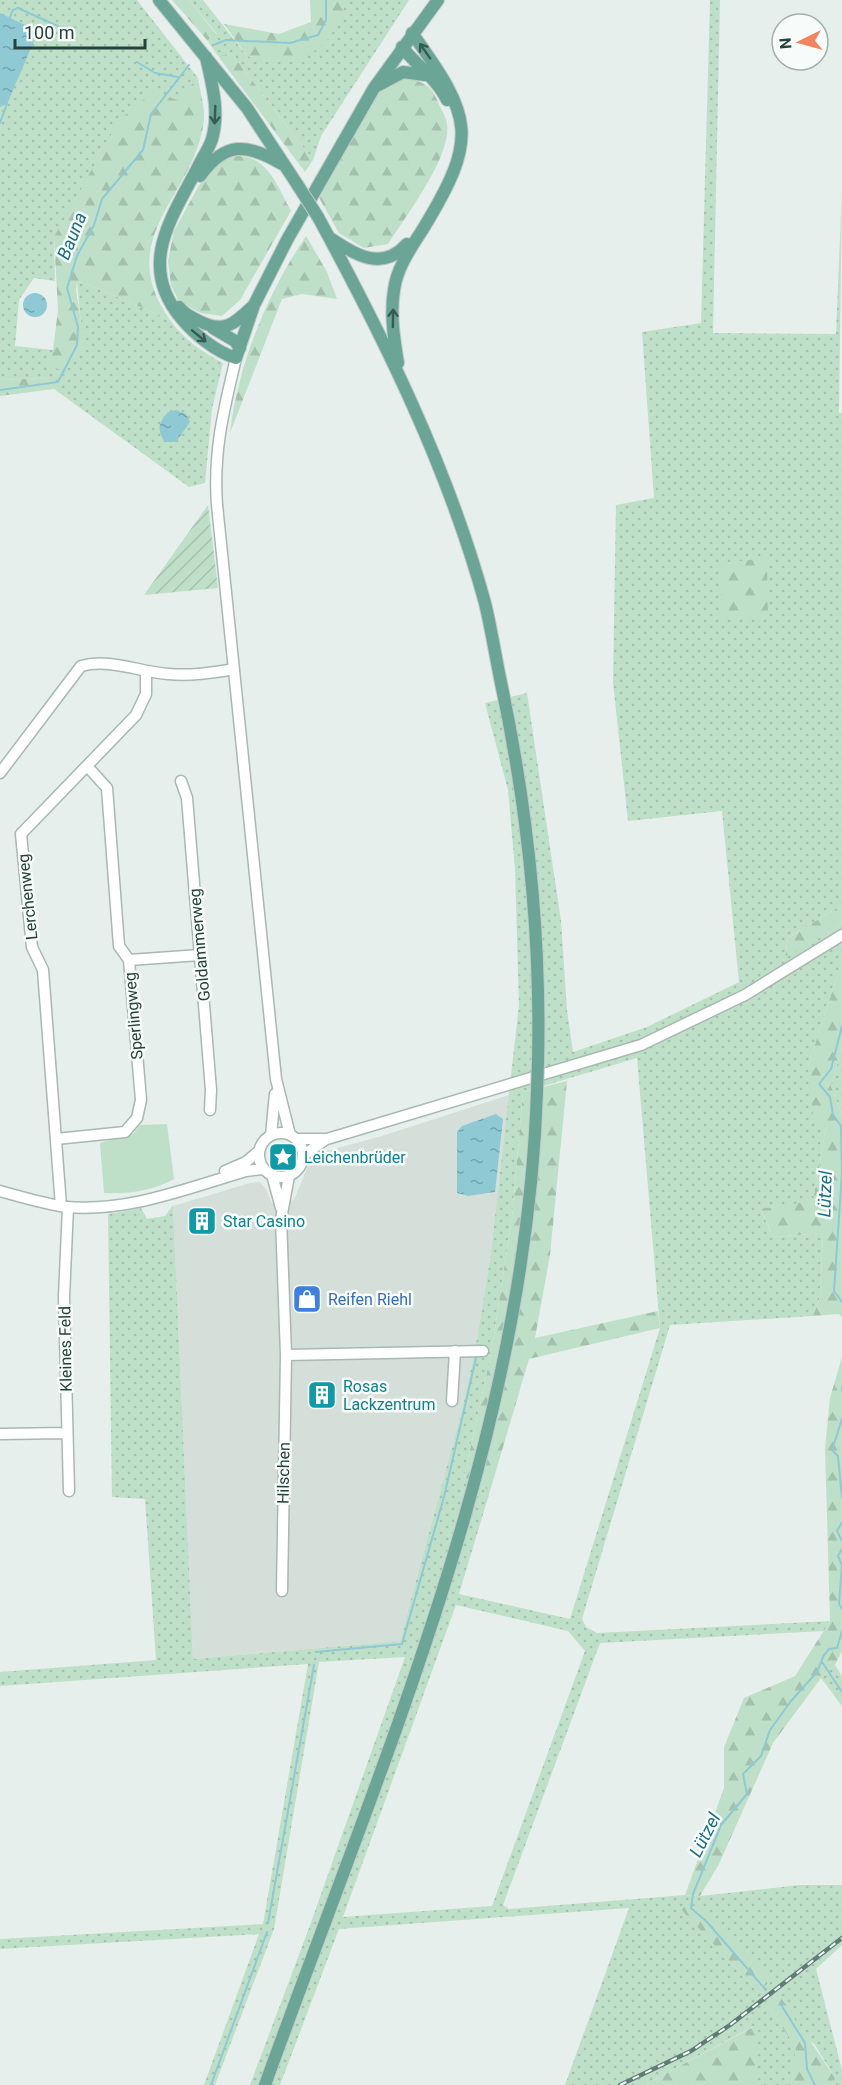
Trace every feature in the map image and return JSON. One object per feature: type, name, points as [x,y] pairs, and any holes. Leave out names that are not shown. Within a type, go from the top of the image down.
[{"type":"main road","points":[[159,0],[247,108],[318,217],[400,376],[442,480],[485,603],[511,728],[529,845],[538,984],[537,1091],[524,1252],[511,1332],[489,1432],[448,1572],[396,1728],[265,2085]]},
{"type":"main road","points":[[238,353],[254,305],[374,88],[438,0]]},
{"type":"main road","points":[[400,376],[393,330],[394,290],[403,260],[451,179],[460,154],[462,130],[451,90],[412,33]]},
{"type":"main road","points":[[329,237],[353,253],[367,258],[381,259],[397,255],[431,207],[455,155],[456,126],[441,88],[402,47]]},
{"type":"main road","points":[[206,57],[216,117],[212,141],[166,228],[159,252],[161,284],[170,306],[187,326],[209,343],[238,353]]},
{"type":"main road","points":[[374,88],[403,72],[429,76]]},
{"type":"main road","points":[[238,353],[235,341],[183,312],[173,299],[166,282],[164,261],[168,238],[194,186],[219,154],[247,148],[261,152],[282,164]]},
{"type":"main road","points":[[212,327],[232,324],[254,305]]},
{"type":"street","points":[[238,353],[218,433],[216,492],[276,1079],[293,1137],[303,1156]]},
{"type":"street","points":[[0,773],[81,666],[97,663],[146,672],[194,675],[234,669]]},
{"type":"street","name":"Lerchenweg","points":[[64,1206],[56,1139],[43,970],[32,947],[21,834],[135,715],[146,694],[146,672]]},
{"type":"street","name":"Sperlingweg","points":[[56,1139],[125,1132],[136,1118],[141,1100],[129,960],[119,946],[107,788],[87,766]]},
{"type":"street","name":"Goldammerweg","points":[[181,781],[187,798],[212,1090],[210,1110]]},
{"type":"street","points":[[0,1191],[64,1206],[105,1207],[141,1202],[246,1171],[289,1176],[298,1168],[303,1156],[327,1139],[641,1044],[745,995],[842,935]]},
{"type":"street","points":[[129,960],[200,955]]},
{"type":"street","points":[[169,1194],[246,1162],[259,1151],[271,1135],[276,1079]]},
{"type":"street","points":[[271,1135],[327,1139]]},
{"type":"street","points":[[259,1151],[268,1172]]},
{"type":"street","name":"Hilschen","points":[[268,1172],[281,1212]]},
{"type":"street","name":"Hilschen","points":[[282,1591],[286,1355],[281,1212],[289,1176]]},
{"type":"street","name":"Kleines Feld","points":[[64,1206],[69,1491]]},
{"type":"street","points":[[452,1401],[455,1351]]},
{"type":"street","points":[[286,1355],[483,1351]]},
{"type":"street","points":[[0,1434],[68,1433]]},
{"type":"shaded area","points":[[509,1095],[490,1260],[475,1350],[462,1410],[400,1641],[193,1659],[173,1206],[260,1182],[272,1203],[294,1200],[310,1161],[326,1151],[382,1136]]},
{"type":"green space","points":[[0,0],[137,0],[198,78],[54,237],[55,281],[34,278],[19,300],[15,346],[53,350],[83,347],[77,282],[85,283],[170,320],[194,345],[223,363],[212,409],[205,483],[189,487],[54,389],[45,378],[0,380]]},
{"type":"green space","points":[[172,0],[189,0],[217,35],[207,40]]},
{"type":"green space","points":[[189,0],[203,0],[247,56],[283,61],[345,0],[409,0],[321,136],[313,160],[231,53],[218,56],[207,40],[217,34]]},
{"type":"green space","points":[[310,0],[345,0],[337,24],[326,42],[318,49],[297,58],[280,61],[247,56],[224,24],[279,34],[311,22]]},
{"type":"green space","points":[[710,0],[720,0],[713,333],[836,334],[842,188],[839,413],[842,413],[842,905],[788,938],[785,957],[842,924],[842,961],[808,1066],[826,1127],[813,1202],[761,1210],[773,1237],[823,1233],[820,1297],[813,1316],[670,1325],[582,1619],[586,1627],[597,1633],[830,1621],[824,1631],[600,1643],[503,1905],[509,1909],[685,1895],[700,1896],[800,1885],[842,1885],[842,1945],[816,1969],[842,2070],[842,2085],[833,2085],[835,2078],[815,2045],[768,2007],[797,2047],[791,2085],[755,2085],[754,2026],[644,2085],[565,2085],[629,1908],[339,1929],[280,2085],[250,2085],[309,1928],[405,1657],[319,1662],[274,1929],[215,2085],[204,2085],[259,1934],[0,1949],[0,1939],[263,1924],[308,1664],[0,1686],[0,1672],[156,1660],[145,1499],[112,1497],[108,1214],[141,1208],[147,1219],[165,1216],[173,1205],[193,1659],[400,1641],[462,1410],[475,1350],[490,1260],[519,1005],[515,869],[508,790],[485,703],[527,693],[561,921],[567,1010],[573,1052],[647,1027],[739,982],[722,811],[628,821],[613,682],[616,505],[654,498],[642,332],[701,323]],"holes":[[[637,1058],[660,1328],[570,1619],[459,1594],[490,1491],[464,1477],[491,1354],[512,1217],[523,1092]],[[456,1605],[568,1631],[585,1651],[492,1906],[343,1917]],[[679,1906],[770,1982],[758,1992]]]},
{"type":"green space","points":[[231,53],[313,160],[305,172],[218,56]]},
{"type":"green space","points":[[198,78],[204,120],[198,147],[162,217],[153,240],[149,264],[154,291],[170,320],[85,283],[77,282],[83,346],[66,371],[47,366],[53,350],[58,310],[54,237],[120,119],[154,91],[177,100]]},
{"type":"green space","points":[[403,78],[421,82],[432,91],[447,124],[447,137],[426,186],[388,244],[364,248],[339,233],[318,196],[379,93]]},
{"type":"green space","points":[[235,156],[246,157],[264,166],[276,182],[291,211],[240,300],[222,316],[201,313],[179,302],[171,285],[168,261],[174,231],[213,165]]},
{"type":"green space","points":[[306,236],[327,272],[337,299],[302,294],[282,299],[230,433],[240,381],[256,330],[279,282]]},
{"type":"green space","points":[[45,378],[54,389],[0,396],[0,380]]},
{"type":"green space","points":[[208,505],[218,588],[144,595]]},
{"type":"green space","points":[[767,558],[768,616],[721,617],[722,563]]},
{"type":"green space","points":[[842,905],[842,924],[785,958],[788,938]]},
{"type":"green space","points":[[842,961],[842,1047],[831,1086],[842,1115],[842,1317],[839,1314],[813,1316],[820,1297],[823,1233],[773,1237],[761,1209],[813,1201],[826,1127],[813,1116],[808,1066]]},
{"type":"green space","points":[[842,1047],[842,1115],[831,1086]]},
{"type":"green space","points":[[567,1081],[550,1255],[535,1338],[658,1311],[660,1328],[529,1359],[490,1491],[464,1477],[491,1354],[512,1217],[523,1092]]},
{"type":"green space","points":[[167,1124],[174,1179],[140,1191],[104,1193],[100,1143],[134,1133],[140,1125]]},
{"type":"green space","points":[[842,1357],[842,1651],[835,1665],[821,1678],[773,1743],[719,1864],[700,1896],[685,1895],[724,1788],[724,1747],[744,1698],[795,1676],[830,1621],[825,1448],[830,1398]]},
{"type":"green space","points":[[835,1665],[842,1676],[842,1706],[821,1678]]},
{"type":"green space","points":[[678,1906],[699,1908],[771,1981],[758,1992]]},
{"type":"green space","points":[[778,1993],[835,2078],[833,2085],[791,2085],[796,2047],[768,2007]]},
{"type":"green space","points":[[755,2026],[755,2085],[644,2085]]},
{"type":"water","points":[[0,13],[27,26],[34,41],[7,104],[0,107]]},
{"type":"water","points":[[35,293],[40,294],[46,300],[46,310],[40,316],[35,317],[30,316],[24,310],[23,305],[24,300],[30,294]]},
{"type":"water","points":[[176,410],[186,414],[190,422],[176,442],[165,442],[160,433],[161,423],[168,412]]},
{"type":"water","points":[[496,1114],[503,1119],[495,1192],[468,1196],[457,1193],[457,1132],[462,1126]]},
{"type":"waterway","name":"Bauna","points":[[214,45],[226,40],[290,43],[318,35],[326,20],[326,0]]},
{"type":"waterway","points":[[10,17],[13,10],[18,8],[73,33]]},
{"type":"waterway","points":[[137,62],[155,73],[178,77]]},
{"type":"waterway","name":"Bauna","points":[[0,390],[58,382],[77,345],[78,327],[67,288],[77,256],[94,225],[102,199],[143,150],[151,114],[189,65]]},
{"type":"waterway","points":[[0,123],[7,104]]},
{"type":"waterway","name":"Lützel","points":[[842,1026],[831,1069],[819,1084],[830,1097],[833,1115],[841,1126],[842,1172],[834,1291],[842,1302]]},
{"type":"waterway","points":[[316,1652],[402,1644],[444,1497],[476,1358]]},
{"type":"waterway","name":"Lützel","points":[[842,1419],[832,1450],[838,1456],[842,1498]]},
{"type":"waterway","name":"Lützel","points":[[842,1522],[837,1531],[842,1541]]},
{"type":"waterway","name":"Lützel","points":[[842,1549],[838,1556],[842,1565],[839,1604],[842,1609]]},
{"type":"waterway","name":"Lützel","points":[[766,1990],[707,1922],[691,1908],[693,1894],[721,1825],[747,1794],[743,1774],[761,1756],[770,1730],[791,1701],[817,1672],[824,1655],[829,1649],[837,1648],[842,1631]]},
{"type":"waterway","points":[[822,1662],[842,1692]]},
{"type":"waterway","points":[[268,1923],[314,1665]]},
{"type":"waterway","points":[[211,2085],[267,1932]]},
{"type":"waterway","name":"Lützel","points":[[780,2003],[805,2043],[807,2069],[815,2085]]},
{"type":"railway","points":[[620,2085],[691,2051],[730,2025],[842,1938]]},
{"type":"place","name":"Leichenbrüder","points":[[283,1157]]},
{"type":"place","name":"Star Casino","points":[[202,1221]]},
{"type":"place","name":"Reifen Riehl","points":[[307,1299]]},
{"type":"place","name":"Rosas Lackzentrum","points":[[322,1395]]}]
